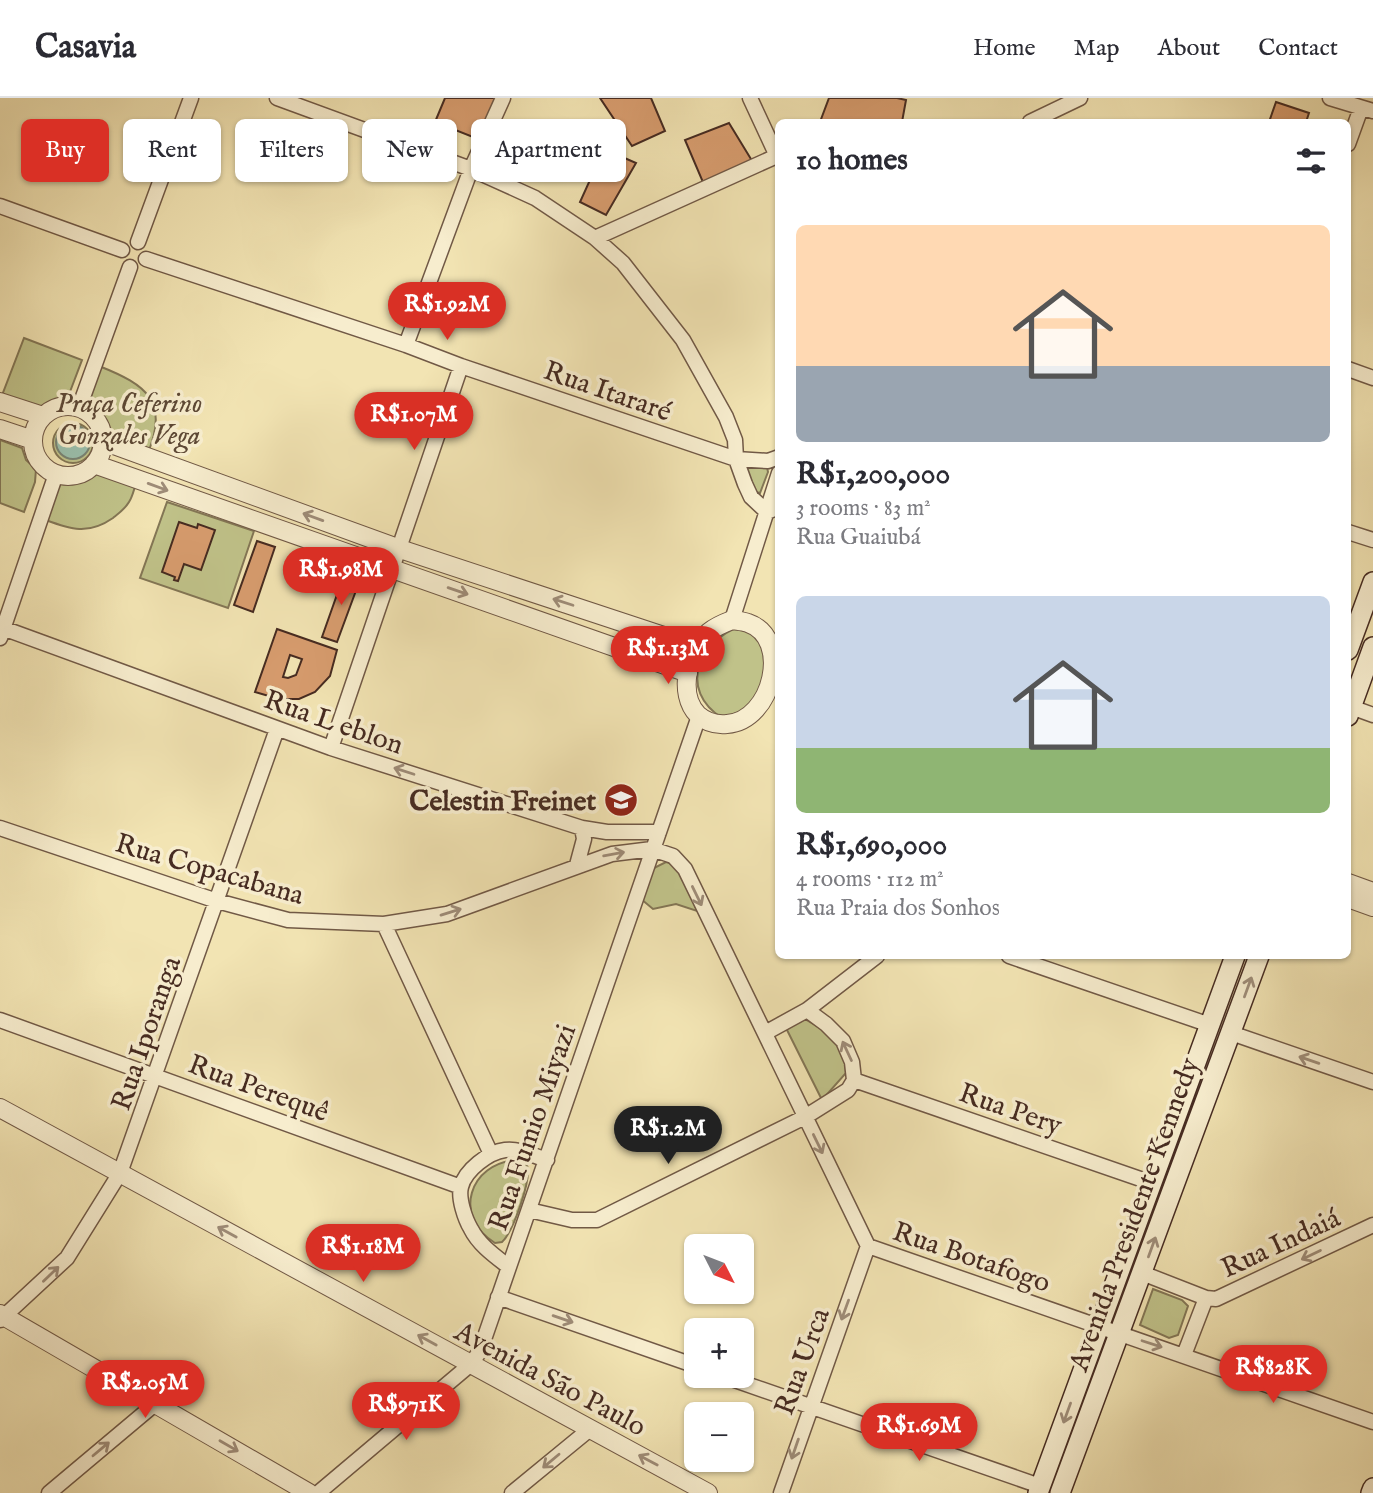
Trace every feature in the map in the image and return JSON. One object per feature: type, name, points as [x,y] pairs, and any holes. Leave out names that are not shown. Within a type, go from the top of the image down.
[{"type":"main road","points":[[1351,642],[1373,582]]},
{"type":"main road","points":[[1351,707],[1373,647]]},
{"type":"main road","name":"Avenida Presidente Kennedy","points":[[1039,1490],[1234,959]]},
{"type":"main road","name":"Avenida Presidente Kennedy","points":[[1060,1493],[1258,959]]},
{"type":"street","points":[[138,242],[191,98]]},
{"type":"street","points":[[277,98],[471,169],[406,345]]},
{"type":"street","points":[[494,119],[503,98]]},
{"type":"street","points":[[750,98],[775,148]]},
{"type":"street","points":[[1036,119],[1080,98]]},
{"type":"street","points":[[1330,98],[1367,110],[1351,139]]},
{"type":"street","points":[[595,238],[775,155]]},
{"type":"street","points":[[500,182],[535,198],[595,238],[623,263],[683,340],[726,417],[735,440],[736,459],[751,497],[773,509],[732,620]]},
{"type":"street","points":[[0,206],[122,250]]},
{"type":"street","points":[[138,242],[146,249],[146,259],[140,267],[130,267],[122,260],[122,250],[128,243],[138,242]]},
{"type":"street","name":"Rua Itararé","points":[[146,259],[736,459],[756,461],[775,458]]},
{"type":"street","points":[[79,408],[130,267]]},
{"type":"street","points":[[331,748],[461,366]]},
{"type":"street","points":[[1351,370],[1373,378]]},
{"type":"street","points":[[0,402],[43,416]]},
{"type":"street","points":[[60,407],[79,408],[96,421],[103,441],[99,457],[94,464],[76,475],[55,474],[38,461],[34,451],[34,431],[43,416],[60,407]]},
{"type":"street","points":[[0,429],[33,440]]},
{"type":"street","points":[[103,441],[400,549],[697,647]]},
{"type":"street","points":[[94,464],[688,673]]},
{"type":"street","points":[[1,631],[55,474]]},
{"type":"street","points":[[1351,533],[1373,540]]},
{"type":"street","points":[[732,620],[750,623],[762,632],[769,643],[774,690],[750,716],[733,724],[717,725],[699,716],[687,695],[688,673],[697,647],[707,633],[732,620]]},
{"type":"street","name":"Rua L eblon","points":[[1,631],[331,748],[582,828],[607,832],[659,832]]},
{"type":"street","points":[[1351,712],[1373,715]]},
{"type":"street","name":"Rua Fumio Miyazi","points":[[318,1493],[471,1364],[480,1352],[699,716]]},
{"type":"street","name":"Rua Iporanga","points":[[1,1317],[67,1258],[120,1174],[277,729]]},
{"type":"street","name":"Rua Copacabana","points":[[0,828],[217,901],[288,920],[384,924],[447,914],[577,865],[612,854],[652,849]]},
{"type":"street","points":[[577,865],[584,839],[582,828]]},
{"type":"street","name":"Rua Botafogo","points":[[652,849],[673,856],[684,869],[868,1245],[1373,1422]]},
{"type":"street","points":[[1351,884],[1373,892]]},
{"type":"street","points":[[1351,899],[1373,906]]},
{"type":"street","points":[[384,924],[491,1154]]},
{"type":"street","points":[[765,1033],[807,1010],[873,959]]},
{"type":"street","points":[[1018,959],[1210,1026]]},
{"type":"street","points":[[528,1210],[572,1220],[597,1220],[805,1117],[848,1090],[855,1080],[852,1062],[843,1041],[807,1010]]},
{"type":"street","name":"Rua Perequê","points":[[0,1020],[461,1187]]},
{"type":"street","points":[[1231,1033],[1373,1082]]},
{"type":"street","name":"Rua Pery","points":[[855,1080],[1152,1184]]},
{"type":"street","name":"Avenida São Paulo","points":[[0,1108],[708,1493]]},
{"type":"street","points":[[509,1267],[487,1249],[470,1228],[461,1200],[461,1187],[469,1173],[491,1154],[505,1150],[519,1151],[547,1160]]},
{"type":"street","name":"Rua Indaiá","points":[[1206,1298],[1223,1297],[1373,1225]]},
{"type":"street","name":"Rua Urca","points":[[781,1493],[868,1245]]},
{"type":"street","points":[[1142,1273],[1206,1298],[1184,1355]]},
{"type":"street","points":[[498,1297],[684,1362]]},
{"type":"street","points":[[1,1317],[309,1493]]},
{"type":"street","points":[[754,1387],[1039,1490]]},
{"type":"street","points":[[49,1493],[155,1404]]},
{"type":"street","points":[[512,1493],[590,1429]]},
{"type":"green space","name":"Praça Ceferino Gonzales Vega","points":[[24,338],[82,360],[68,397],[49,402],[37,409],[1,398]]},
{"type":"green space","name":"Praça Ceferino Gonzales Vega","points":[[99,366],[130,380],[150,398],[156,421],[154,437],[147,455],[104,438],[101,425],[88,407]]},
{"type":"green space","name":"Praça Ceferino Gonzales Vega","points":[[73,423],[81,424],[87,429],[92,435],[92,451],[87,457],[81,462],[73,463],[65,462],[59,457],[54,451],[53,443],[54,435],[59,429],[65,424]]},
{"type":"green space","name":"Praça Ceferino Gonzales Vega","points":[[0,440],[22,448],[26,460],[36,469],[35,482],[24,512],[0,503]]},
{"type":"green space","points":[[744,464],[767,467],[768,472],[760,493],[756,492]]},
{"type":"green space","name":"Praça Ceferino Gonzales Vega","points":[[93,465],[137,481],[130,500],[123,509],[104,524],[87,529],[70,528],[43,519],[56,483],[86,472]]},
{"type":"green space","points":[[167,502],[254,531],[228,608],[140,578]]},
{"type":"green space","points":[[741,626],[756,629],[768,658],[755,707],[722,718],[708,707],[700,694],[697,681],[699,667],[704,654],[714,643]]},
{"type":"green space","points":[[666,862],[672,864],[682,875],[697,911],[676,904],[653,909],[641,899],[652,869]]},
{"type":"green space","points":[[800,1016],[833,1038],[845,1061],[846,1073],[822,1100],[786,1028]]},
{"type":"green space","points":[[517,1160],[527,1165],[527,1182],[516,1217],[502,1242],[495,1243],[482,1232],[474,1219],[470,1206],[472,1193],[487,1171],[501,1163]]},
{"type":"green space","points":[[1153,1289],[1182,1300],[1188,1306],[1178,1335],[1169,1338],[1140,1325]]},
{"type":"shaded area","name":"Praça Ceferino Gonzales Vega","points":[[73,425],[85,430],[90,442],[85,454],[73,459],[61,454],[56,442],[61,430]]},
{"type":"building","points":[[445,98],[503,98],[493,119],[471,119],[471,136],[457,131],[457,119],[436,119]]},
{"type":"building","points":[[600,98],[651,98],[665,131],[632,146],[626,137],[626,119],[614,119]]},
{"type":"building","points":[[829,98],[906,100],[903,119],[821,119]]},
{"type":"building","points":[[1276,102],[1309,113],[1307,119],[1270,119]]},
{"type":"building","points":[[729,123],[754,164],[705,187],[685,140]]},
{"type":"building","points":[[626,159],[636,163],[626,180]]},
{"type":"building","points":[[589,182],[625,182],[606,215],[580,202]]},
{"type":"building","points":[[179,522],[197,528],[198,524],[215,530],[201,570],[184,564],[178,581],[162,572]]},
{"type":"building","points":[[257,541],[275,547],[253,612],[234,605]]},
{"type":"building","points":[[345,572],[361,577],[337,642],[322,637]]},
{"type":"building","points":[[277,629],[337,650],[330,676],[315,692],[299,699],[279,699],[255,692]],"holes":[[[290,655],[302,659],[296,675],[283,677]]]},
{"type":"place","name":"Celestin Freinet","points":[[621,800]]}]
